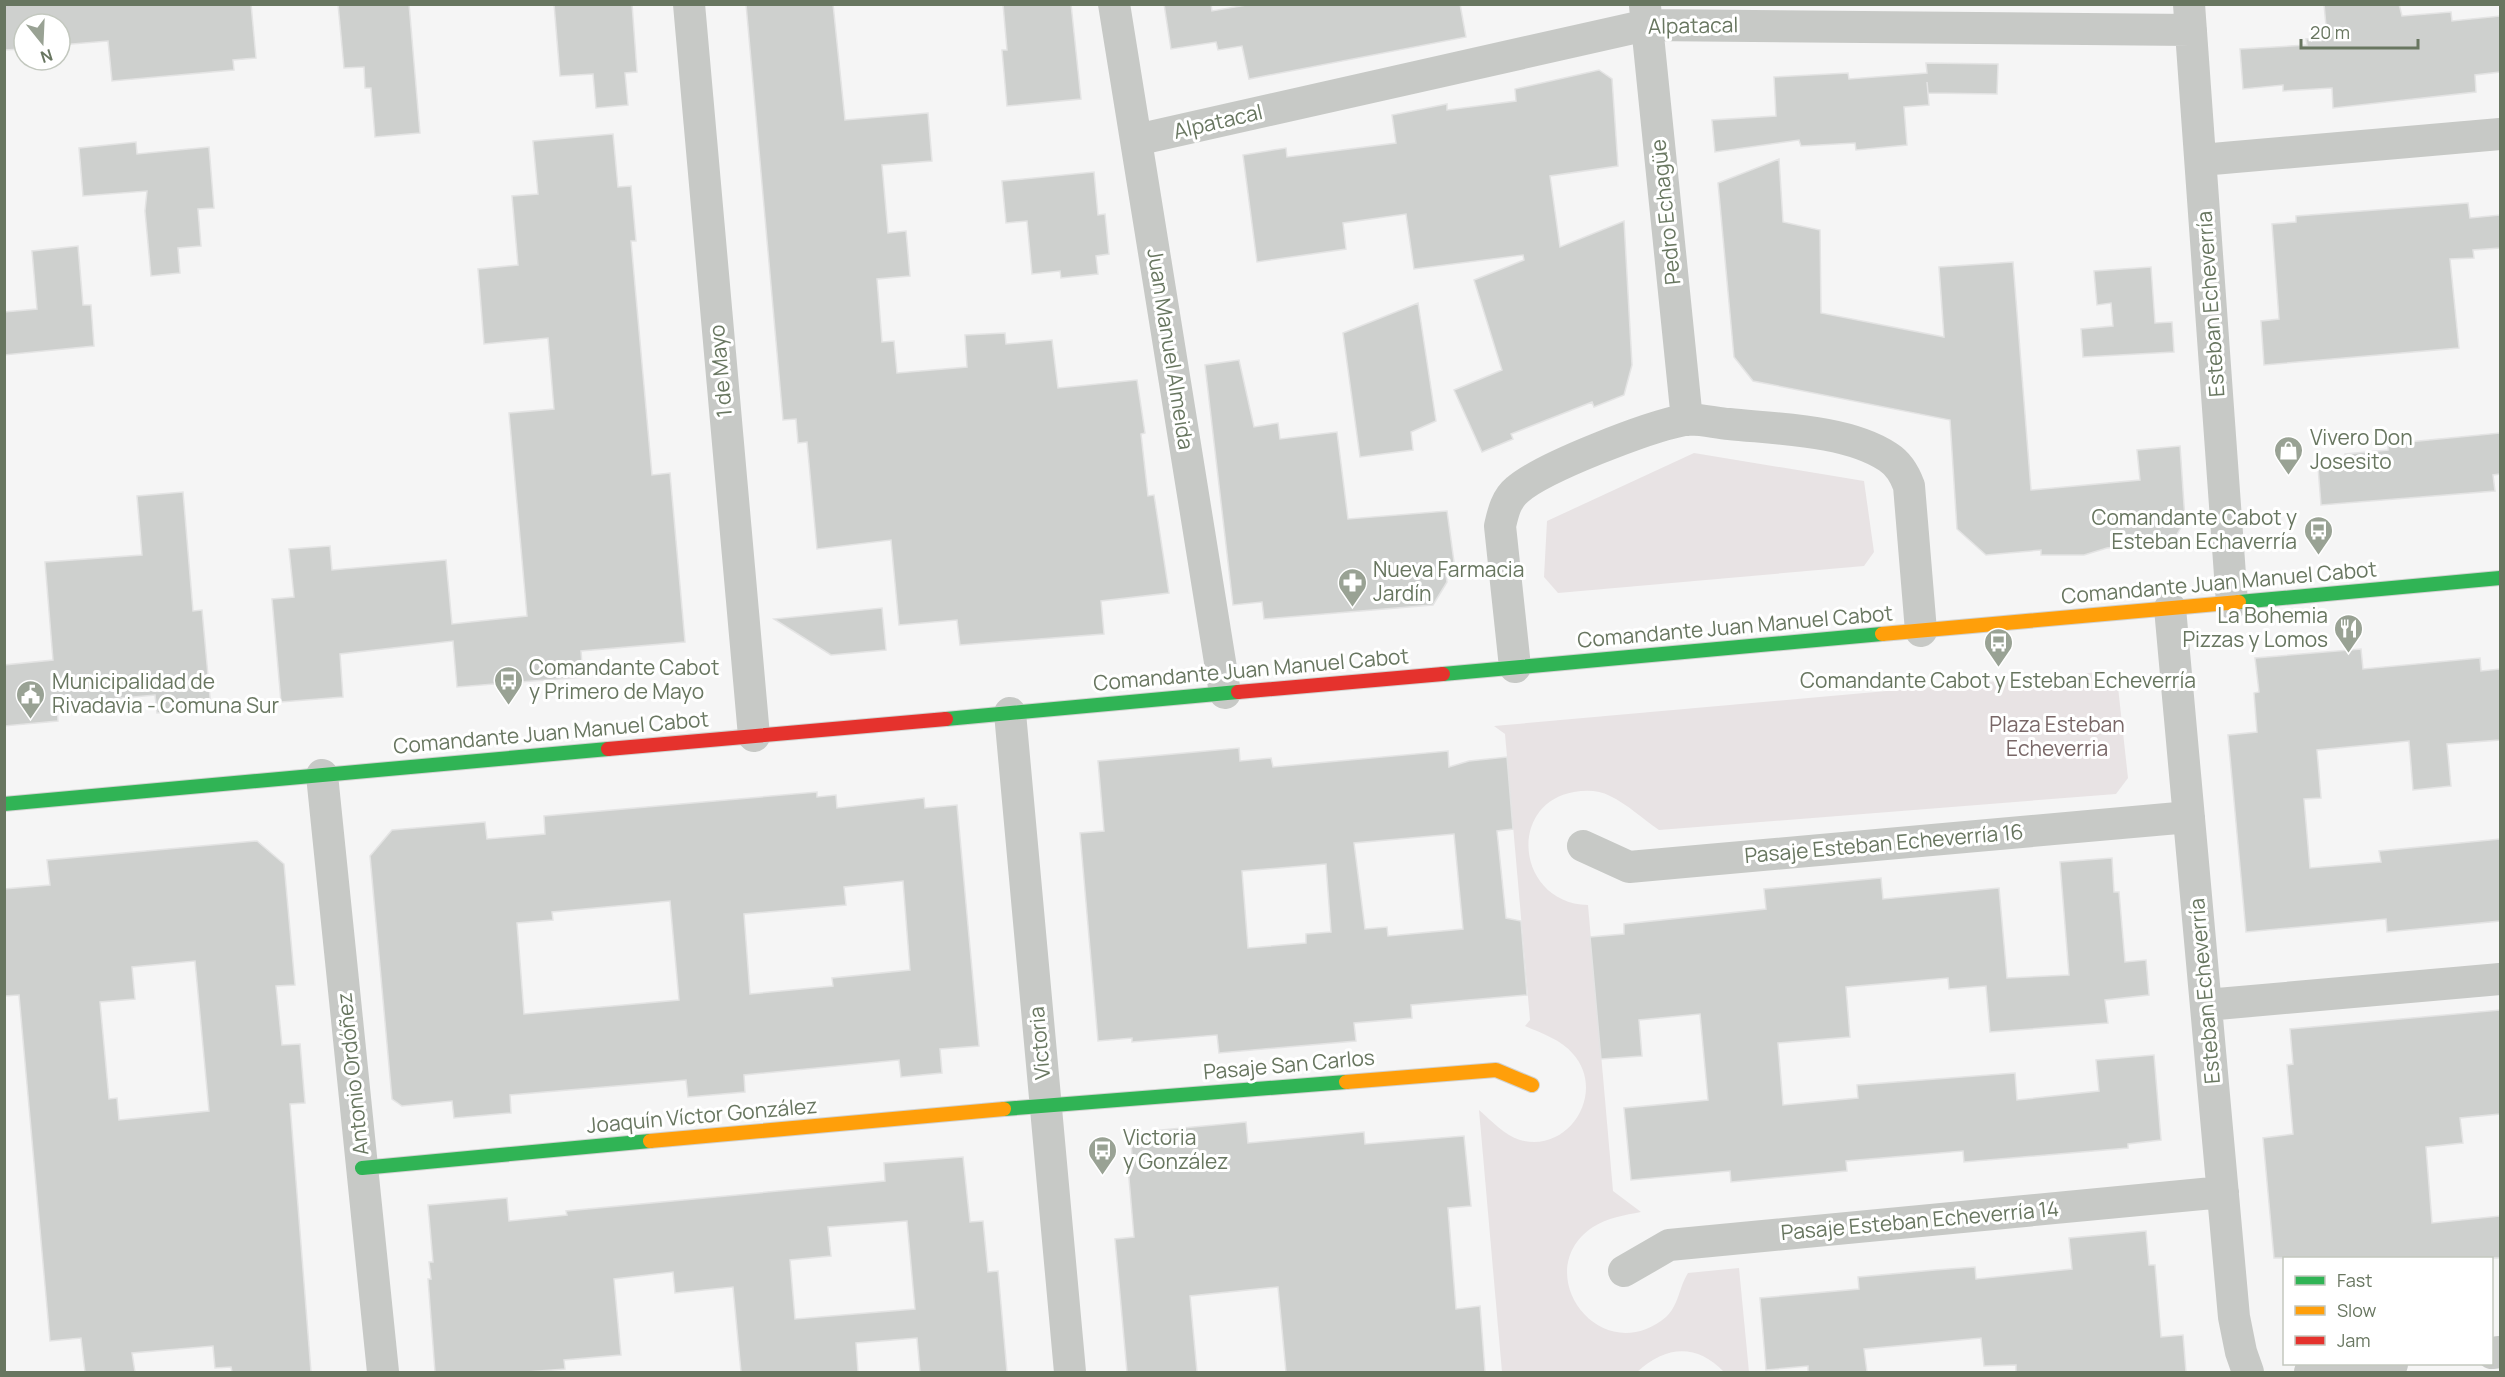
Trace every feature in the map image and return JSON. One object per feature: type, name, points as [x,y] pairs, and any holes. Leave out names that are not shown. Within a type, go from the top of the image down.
[{"type":"main road","name":"Comandante Juan Manuel Cabot","points":[[4,804],[2500,578]]},
{"type":"main road","name":"Pasaje San Carlos","points":[[1046,1105],[1496,1070],[1532,1085]]},
{"type":"main road","name":"Joaquín Víctor González","points":[[362,1168],[1046,1105]]},
{"type":"street","name":"1 de Mayo","points":[[689,4],[754,736]]},
{"type":"street","name":"Juan Manuel Almeida","points":[[1114,4],[1225,693]]},
{"type":"street","name":"Alpatacal","points":[[1136,140],[1646,15],[2190,17]]},
{"type":"street","name":"Pedro Echagüe","points":[[1646,15],[1687,420]]},
{"type":"street","name":"Esteban Echeverría","points":[[2190,17],[2232,603]]},
{"type":"street","points":[[2200,160],[2500,134]]},
{"type":"street","points":[[1515,667],[1500,526],[1504,508],[1515,491],[1531,480],[1617,442],[1687,420],[1803,432],[1860,443],[1889,458],[1904,473],[1909,486],[1921,631]]},
{"type":"street","name":"Esteban Echeverría","points":[[2170,608],[2234,1317],[2241,1352],[2248,1372]]},
{"type":"street","name":"Victoria","points":[[1010,713],[1070,1372]]},
{"type":"street","name":"Antonio Ordóñez","points":[[322,775],[383,1372]]},
{"type":"street","name":"Pasaje Esteban Echeverría 16","points":[[1582,846],[1629,867],[2189,817]]},
{"type":"street","points":[[2206,1005],[2500,979]]},
{"type":"street","name":"Pasaje Esteban Echeverría 14","points":[[1624,1271],[1669,1245],[2223,1192]]},
{"type":"street","points":[[2310,1372],[2382,1365]]},
{"type":"green space","points":[[1694,453],[1864,481],[1874,552],[1864,566],[1558,593],[1544,577],[1547,521]]},
{"type":"green space","name":"Plaza Esteban Echeverria","points":[[2099,672],[2118,687],[2128,778],[2116,794],[1659,830],[1616,799],[1606,794],[1583,791],[1552,800],[1538,814],[1530,832],[1529,852],[1534,872],[1546,888],[1564,900],[1588,905],[1613,1191],[1641,1212],[1616,1217],[1598,1224],[1574,1246],[1567,1267],[1570,1289],[1580,1309],[1596,1324],[1617,1332],[1641,1331],[1666,1317],[1688,1273],[1739,1268],[1749,1372],[1724,1372],[1703,1356],[1681,1351],[1659,1357],[1637,1372],[1502,1372],[1479,1110],[1509,1135],[1520,1140],[1538,1142],[1554,1138],[1567,1129],[1578,1116],[1584,1102],[1586,1085],[1582,1069],[1568,1049],[1551,1037],[1525,1026],[1530,1020],[1505,734],[1494,726]]},
{"type":"building","points":[[4,4],[251,4],[256,58],[233,60],[234,70],[112,81],[108,41],[72,44],[72,12],[12,12],[12,50],[4,50]]},
{"type":"building","points":[[338,4],[409,4],[420,133],[375,137],[371,88],[365,88],[364,67],[344,68]]},
{"type":"building","points":[[554,4],[632,4],[637,72],[625,73],[628,105],[596,108],[593,74],[560,76]]},
{"type":"building","points":[[746,4],[833,4],[845,120],[928,113],[932,161],[882,165],[888,233],[906,231],[910,276],[877,279],[882,342],[894,341],[897,373],[967,367],[965,335],[1005,333],[1006,344],[1052,340],[1058,388],[1137,380],[1145,433],[1141,434],[1148,496],[1154,495],[1169,593],[1101,601],[1104,634],[960,645],[957,620],[899,625],[891,540],[817,549],[807,442],[798,443],[796,419],[783,420]]},
{"type":"building","points":[[1003,4],[1071,4],[1081,99],[1007,106],[1002,50],[1007,50]]},
{"type":"building","points":[[1164,4],[1211,4],[1212,11],[1252,4],[1460,4],[1466,37],[1249,79],[1242,46],[1218,50],[1216,42],[1171,49]]},
{"type":"building","points":[[2324,4],[2399,4],[2402,16],[2451,12],[2452,21],[2500,16],[2500,72],[2475,75],[2476,92],[2333,108],[2332,88],[2283,91],[2283,85],[2243,89],[2240,49],[2307,45],[2306,39],[2327,37]]},
{"type":"building","points":[[1926,63],[1998,64],[1997,94],[1928,93],[1927,82],[1929,105],[1904,107],[1907,145],[1856,150],[1855,143],[1801,146],[1799,140],[1715,152],[1712,120],[1776,116],[1774,77],[1848,73],[1849,79],[1927,73]]},
{"type":"building","points":[[1599,70],[1612,79],[1618,166],[1550,176],[1560,247],[1624,221],[1632,365],[1624,395],[1594,407],[1592,402],[1511,434],[1513,439],[1482,452],[1454,390],[1502,370],[1474,280],[1524,260],[1523,255],[1414,269],[1406,214],[1343,223],[1346,249],[1257,262],[1243,155],[1286,148],[1287,157],[1396,143],[1392,115],[1447,104],[1447,110],[1516,101],[1515,89]]},
{"type":"building","points":[[613,134],[618,187],[631,186],[636,241],[631,241],[652,475],[670,473],[685,642],[581,651],[583,677],[457,687],[453,641],[340,654],[343,697],[281,702],[272,599],[294,597],[289,549],[330,546],[332,570],[446,560],[452,624],[527,616],[509,413],[554,409],[548,338],[484,344],[478,269],[518,265],[512,196],[538,194],[533,141]]},
{"type":"building","points":[[136,142],[137,154],[209,147],[214,208],[198,209],[201,246],[178,248],[180,273],[151,276],[145,211],[147,191],[83,196],[79,148]]},
{"type":"building","points":[[1779,159],[1783,222],[1820,230],[1821,313],[1944,337],[1939,267],[2013,262],[2031,490],[2140,480],[2137,450],[2180,446],[2185,520],[2175,538],[2169,542],[2107,548],[2084,555],[2041,555],[2041,550],[1986,555],[1957,529],[1950,420],[1753,381],[1734,357],[1718,183]]},
{"type":"building","points":[[1094,172],[1098,215],[1105,214],[1109,254],[1096,256],[1098,274],[1061,278],[1060,271],[1032,274],[1027,221],[1006,223],[1002,181]]},
{"type":"building","points":[[2468,203],[2470,218],[2500,215],[2500,248],[2473,250],[2474,258],[2450,259],[2459,348],[2264,365],[2261,321],[2279,319],[2272,224],[2296,222],[2296,216]]},
{"type":"building","points":[[78,246],[83,305],[91,305],[94,346],[4,355],[4,312],[37,309],[32,251]]},
{"type":"building","points":[[2151,267],[2155,323],[2172,322],[2174,352],[2083,357],[2081,329],[2113,326],[2111,303],[2097,305],[2094,271]]},
{"type":"building","points":[[1418,303],[1436,421],[1411,432],[1413,450],[1360,457],[1343,333]]},
{"type":"building","points":[[1239,360],[1254,427],[1278,423],[1280,439],[1337,432],[1348,519],[1447,511],[1455,569],[1445,570],[1447,582],[1433,605],[1264,619],[1262,602],[1233,605],[1205,365]]},
{"type":"building","points":[[2500,433],[2500,474],[2493,475],[2495,491],[2321,505],[2318,467],[2345,465],[2345,454],[2388,450],[2388,444]]},
{"type":"building","points":[[183,492],[193,611],[202,610],[211,708],[157,713],[155,695],[57,704],[58,721],[4,726],[4,665],[53,660],[45,562],[142,555],[137,496]]},
{"type":"building","points":[[882,608],[886,650],[831,655],[774,619]]},
{"type":"building","points":[[2361,649],[2363,669],[2480,658],[2481,671],[2500,669],[2500,740],[2447,744],[2451,786],[2413,790],[2409,741],[2317,750],[2321,798],[2304,799],[2310,868],[2381,862],[2379,851],[2500,839],[2500,921],[2387,932],[2386,919],[2246,932],[2228,735],[2257,732],[2254,693],[2259,692],[2255,658]]},
{"type":"building","points":[[1239,748],[1240,761],[1271,758],[1273,767],[1448,751],[1449,767],[1469,761],[1507,757],[1513,829],[1497,831],[1506,918],[1521,921],[1527,995],[1411,1005],[1412,1018],[1354,1023],[1356,1041],[1219,1053],[1217,1035],[1132,1042],[1132,1038],[1098,1041],[1080,833],[1104,831],[1098,761]],"holes":[[[1454,834],[1463,929],[1388,936],[1387,927],[1365,929],[1354,843]],[[1326,864],[1331,932],[1306,934],[1306,943],[1248,948],[1242,871]]]},
{"type":"building","points":[[817,792],[817,797],[836,795],[837,808],[924,798],[925,808],[957,805],[979,1046],[940,1049],[942,1073],[901,1077],[899,1060],[744,1075],[745,1092],[688,1097],[686,1080],[510,1095],[511,1113],[454,1118],[452,1101],[402,1106],[392,1099],[370,856],[392,830],[485,822],[487,839],[545,834],[544,816]],"holes":[[[903,881],[910,970],[832,978],[833,986],[750,994],[744,914],[846,905],[844,887]],[[670,901],[679,1000],[524,1014],[517,923],[553,920],[552,912]]]},
{"type":"building","points":[[257,841],[284,864],[295,985],[276,986],[282,1045],[300,1044],[305,1103],[290,1104],[311,1372],[232,1372],[231,1367],[215,1368],[213,1346],[132,1353],[135,1372],[85,1372],[81,1338],[50,1341],[19,995],[4,996],[4,889],[50,885],[47,860]],"holes":[[[195,961],[209,1111],[119,1120],[117,1098],[109,1099],[100,1002],[135,999],[132,967]]]},
{"type":"building","points":[[2112,858],[2114,892],[2119,892],[2125,962],[2146,960],[2149,995],[2105,1000],[2108,1023],[1990,1032],[1986,986],[1949,989],[1948,978],[1846,987],[1850,1037],[1778,1043],[1783,1105],[1858,1098],[1857,1085],[2015,1073],[2017,1100],[2099,1091],[2096,1060],[2154,1055],[2161,1140],[2128,1144],[2128,1148],[1964,1162],[1963,1151],[1846,1161],[1847,1171],[1731,1182],[1730,1171],[1631,1180],[1624,1108],[1708,1100],[1700,1014],[1639,1020],[1642,1056],[1601,1059],[1590,937],[1624,934],[1624,924],[1766,909],[1764,889],[1881,878],[1883,899],[1999,888],[2007,978],[2069,975],[2060,862]]},
{"type":"building","points":[[2500,1010],[2500,1114],[2460,1118],[2463,1143],[2426,1147],[2432,1223],[2500,1216],[2500,1258],[2274,1258],[2263,1138],[2293,1134],[2287,1065],[2293,1064],[2290,1029]]},
{"type":"building","points":[[1246,1122],[1248,1143],[1364,1132],[1365,1144],[1464,1136],[1471,1206],[1448,1208],[1456,1309],[1480,1306],[1485,1372],[1286,1372],[1278,1287],[1190,1296],[1197,1372],[1127,1372],[1115,1239],[1134,1237],[1128,1167],[1133,1166],[1130,1133]]},
{"type":"building","points":[[963,1157],[970,1222],[983,1221],[988,1272],[998,1271],[1007,1372],[920,1372],[917,1338],[856,1343],[858,1372],[741,1372],[733,1287],[675,1293],[673,1272],[614,1279],[621,1355],[564,1360],[565,1369],[526,1372],[435,1372],[428,1279],[431,1279],[429,1262],[433,1262],[428,1205],[507,1198],[509,1221],[567,1215],[566,1211],[885,1181],[884,1163]],"holes":[[[907,1221],[915,1309],[795,1319],[790,1260],[831,1256],[828,1227]]]},
{"type":"building","points":[[2146,1231],[2149,1265],[2155,1265],[2161,1337],[2183,1335],[2186,1372],[2016,1372],[2016,1365],[1984,1366],[1981,1338],[1864,1349],[1867,1372],[1808,1372],[1808,1366],[1766,1370],[1760,1298],[1859,1289],[1858,1277],[1975,1267],[1976,1279],[2072,1269],[2069,1238]]},
{"type":"traffic: fast","points":[[2239,602],[2500,578]]},
{"type":"traffic: fast","points":[[1443,674],[1882,634]]},
{"type":"traffic: fast","points":[[946,719],[1238,692]]},
{"type":"traffic: fast","points":[[4,804],[608,749]]},
{"type":"traffic: fast","points":[[1004,1109],[1346,1082]]},
{"type":"traffic: fast","points":[[362,1168],[650,1141]]},
{"type":"traffic: slow","points":[[1882,634],[2239,602]]},
{"type":"traffic: slow","points":[[1346,1082],[1496,1070],[1532,1085]]},
{"type":"traffic: slow","points":[[650,1141],[1004,1109]]},
{"type":"traffic: jam","points":[[1238,692],[1443,674]]},
{"type":"traffic: jam","points":[[608,749],[946,719]]},
{"type":"place","name":"Vivero Don Josesito","points":[[2289,476]]},
{"type":"place","name":"Comandante Cabot y Esteban Echaverría","points":[[2318,556]]},
{"type":"place","name":"Nueva Farmacia Jardín","points":[[1352,608]]},
{"type":"place","name":"La Bohemia Pizzas y Lomos","points":[[2349,654]]},
{"type":"place","name":"Comandante Cabot y Esteban Echeverría","points":[[1998,668]]},
{"type":"place","name":"Comandante Cabot y Primero de Mayo","points":[[508,706]]},
{"type":"place","name":"Municipalidad de Rivadavia - Comuna Sur","points":[[31,720]]},
{"type":"place","name":"Victoria y González","points":[[1102,1176]]}]
